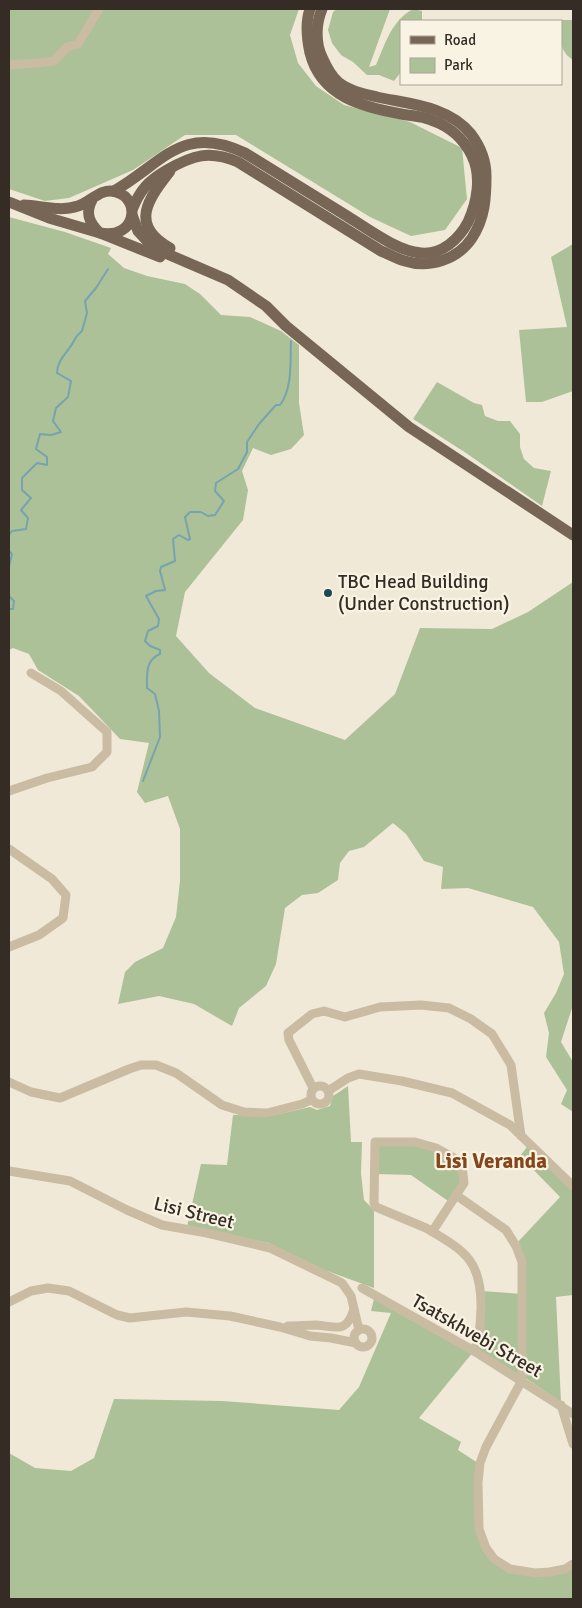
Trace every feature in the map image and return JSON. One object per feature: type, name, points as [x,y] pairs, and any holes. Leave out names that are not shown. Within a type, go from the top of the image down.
[{"type":"main road","points":[[12,203],[64,209],[77,206],[92,200],[102,192],[114,191],[178,148],[193,143],[212,142],[226,145],[244,153],[407,251],[422,254],[440,251],[463,232],[473,212],[477,189],[477,173],[474,158],[465,142],[443,125],[430,119],[363,106],[335,92],[323,79],[312,62],[307,30],[310,9]]},
{"type":"main road","points":[[92,200],[89,206],[91,225],[100,234],[113,235],[120,232],[130,222],[140,191],[155,178],[172,167],[194,157],[208,155],[227,157],[381,250],[406,262],[422,264],[442,262],[456,254],[469,243],[484,215],[486,171],[480,148],[466,128],[438,110],[367,95],[352,90],[338,82],[327,70],[319,52],[317,33],[322,9]]},
{"type":"main road","points":[[172,167],[152,195],[146,220],[151,232],[162,243],[227,273],[245,286],[286,326],[409,427],[573,535]]},
{"type":"main road","points":[[114,191],[126,198],[141,236],[157,249],[228,280],[266,306]]},
{"type":"main road","points":[[12,203],[48,218],[100,234],[216,280],[286,326]]},
{"type":"street","points":[[9,65],[54,61],[67,47],[78,44],[99,9]]},
{"type":"street","points":[[9,791],[92,766],[107,752],[107,732],[62,691],[31,673]]},
{"type":"street","points":[[9,849],[52,879],[66,895],[63,918],[39,935],[9,947]]},
{"type":"street","points":[[313,1088],[288,1040],[288,1033],[312,1014],[324,1011],[345,1017],[380,1007],[421,1005],[448,1008],[471,1019],[492,1034],[511,1065],[521,1136]]},
{"type":"street","points":[[9,1082],[31,1092],[60,1098],[129,1068],[141,1065],[156,1065],[176,1073],[222,1105],[244,1112],[266,1113],[312,1100]]},
{"type":"street","points":[[328,1091],[348,1078],[359,1074],[452,1093],[510,1125],[573,1186]]},
{"type":"street","points":[[320,1086],[328,1091],[328,1098],[323,1104],[315,1103],[312,1100],[310,1094],[313,1088],[320,1086]]},
{"type":"street","points":[[432,1232],[464,1183],[462,1166],[454,1158],[436,1148],[414,1142],[375,1142],[374,1203],[376,1207],[432,1232],[466,1255],[475,1267],[481,1291],[480,1336],[474,1351]]},
{"type":"street","name":"Lisi Street","points":[[9,1171],[70,1182],[162,1225],[270,1248],[342,1283],[351,1296],[359,1330]]},
{"type":"street","points":[[456,1195],[506,1230],[516,1246],[522,1262],[522,1380],[486,1447],[480,1464],[478,1483],[479,1529],[490,1554],[494,1559],[510,1569],[535,1573],[550,1572],[565,1569],[573,1564]]},
{"type":"street","points":[[9,1302],[31,1291],[48,1288],[69,1291],[117,1314],[130,1318],[186,1312],[230,1316],[310,1336],[356,1343],[361,1347],[367,1346],[372,1340],[370,1331],[365,1328],[359,1330],[354,1337],[356,1343]]},
{"type":"street","name":"Tsatskhvebi Street","points":[[362,1288],[474,1351],[573,1414]]},
{"type":"street","points":[[280,1327],[316,1325],[338,1328],[348,1323],[354,1309]]},
{"type":"street","points":[[561,1405],[573,1444]]},
{"type":"green space","points":[[9,9],[299,9],[290,35],[298,63],[316,86],[344,105],[410,122],[462,148],[467,199],[445,230],[411,236],[370,217],[236,135],[185,135],[133,170],[69,198],[45,201],[9,189]]},
{"type":"green space","points":[[337,9],[390,9],[369,67],[376,65],[390,33],[400,19],[413,9],[422,11],[422,20],[400,20],[400,73],[394,81],[379,75],[367,75],[353,62],[341,55],[332,43],[328,30],[333,12]]},
{"type":"green space","points":[[562,20],[573,20],[573,60],[563,48]]},
{"type":"green space","points":[[9,217],[65,232],[111,248],[108,254],[124,268],[147,276],[185,284],[200,294],[221,315],[250,317],[281,331],[299,345],[299,403],[304,435],[291,449],[271,455],[253,448],[242,471],[248,490],[243,520],[185,592],[176,636],[209,673],[255,708],[345,740],[395,694],[420,628],[492,629],[528,612],[573,582],[573,1005],[561,1042],[573,1062],[573,1112],[561,1104],[567,1090],[546,1057],[549,1033],[544,1013],[556,993],[564,974],[559,942],[533,907],[468,888],[441,889],[443,867],[424,861],[406,834],[393,823],[364,847],[349,851],[340,863],[338,880],[318,893],[302,895],[285,908],[276,964],[266,986],[239,1008],[232,1026],[194,1004],[159,996],[118,1004],[125,972],[135,962],[163,948],[176,917],[180,881],[180,829],[168,796],[145,803],[137,792],[149,743],[120,739],[79,696],[38,670],[29,654],[13,648],[9,650]]},
{"type":"green space","points":[[573,244],[573,391],[542,402],[526,402],[519,330],[567,327],[551,257]]},
{"type":"green space","points":[[437,382],[474,403],[482,405],[485,416],[498,421],[510,421],[520,434],[520,447],[524,459],[534,468],[551,471],[542,506],[413,419]]},
{"type":"green space","points":[[348,1086],[351,1142],[362,1142],[361,1173],[364,1200],[374,1210],[374,1288],[319,1268],[269,1243],[187,1227],[201,1164],[227,1165],[233,1115],[271,1116],[310,1107],[317,1110],[330,1106],[333,1096]]},
{"type":"green space","points":[[375,1142],[415,1142],[454,1158],[464,1173],[451,1203],[411,1175],[375,1174]]},
{"type":"green space","points":[[527,1147],[573,1191],[573,1295],[556,1297],[561,1402],[524,1377],[517,1243],[560,1197],[520,1156]]},
{"type":"green space","points":[[481,1291],[522,1294],[522,1380],[474,1351]]},
{"type":"green space","points":[[374,1299],[474,1351],[419,1418],[461,1442],[458,1450],[478,1463],[479,1529],[494,1559],[525,1572],[573,1564],[573,1599],[9,1599],[9,1453],[35,1468],[71,1471],[94,1458],[114,1399],[222,1401],[339,1410],[359,1387],[391,1313],[371,1311]]},
{"type":"waterway","points":[[9,535],[12,531],[26,529],[28,518],[21,510],[31,498],[22,490],[22,478],[37,463],[47,465],[47,457],[36,449],[40,434],[51,435],[61,432],[53,421],[56,408],[68,397],[71,381],[57,373],[58,366],[76,337],[82,331],[87,313],[85,301],[108,269]]},
{"type":"waterway","points":[[143,781],[160,737],[159,711],[155,694],[147,688],[149,664],[160,654],[160,650],[150,646],[145,641],[148,631],[158,626],[159,619],[146,596],[156,591],[165,590],[160,571],[161,567],[175,561],[173,539],[179,535],[188,540],[190,539],[185,517],[190,512],[201,512],[208,516],[215,515],[224,501],[215,491],[216,483],[238,469],[247,452],[247,442],[259,424],[276,405],[280,405],[284,398],[289,383],[291,341]]},
{"type":"waterway","points":[[9,551],[12,554],[9,567]]},
{"type":"waterway","points":[[9,596],[14,601],[13,609],[9,609]]},
{"type":"place","name":"TBC Head Building (Under Construction)","points":[[328,593]]},
{"type":"district","name":"Lisi Veranda","points":[[491,1161]]}]
